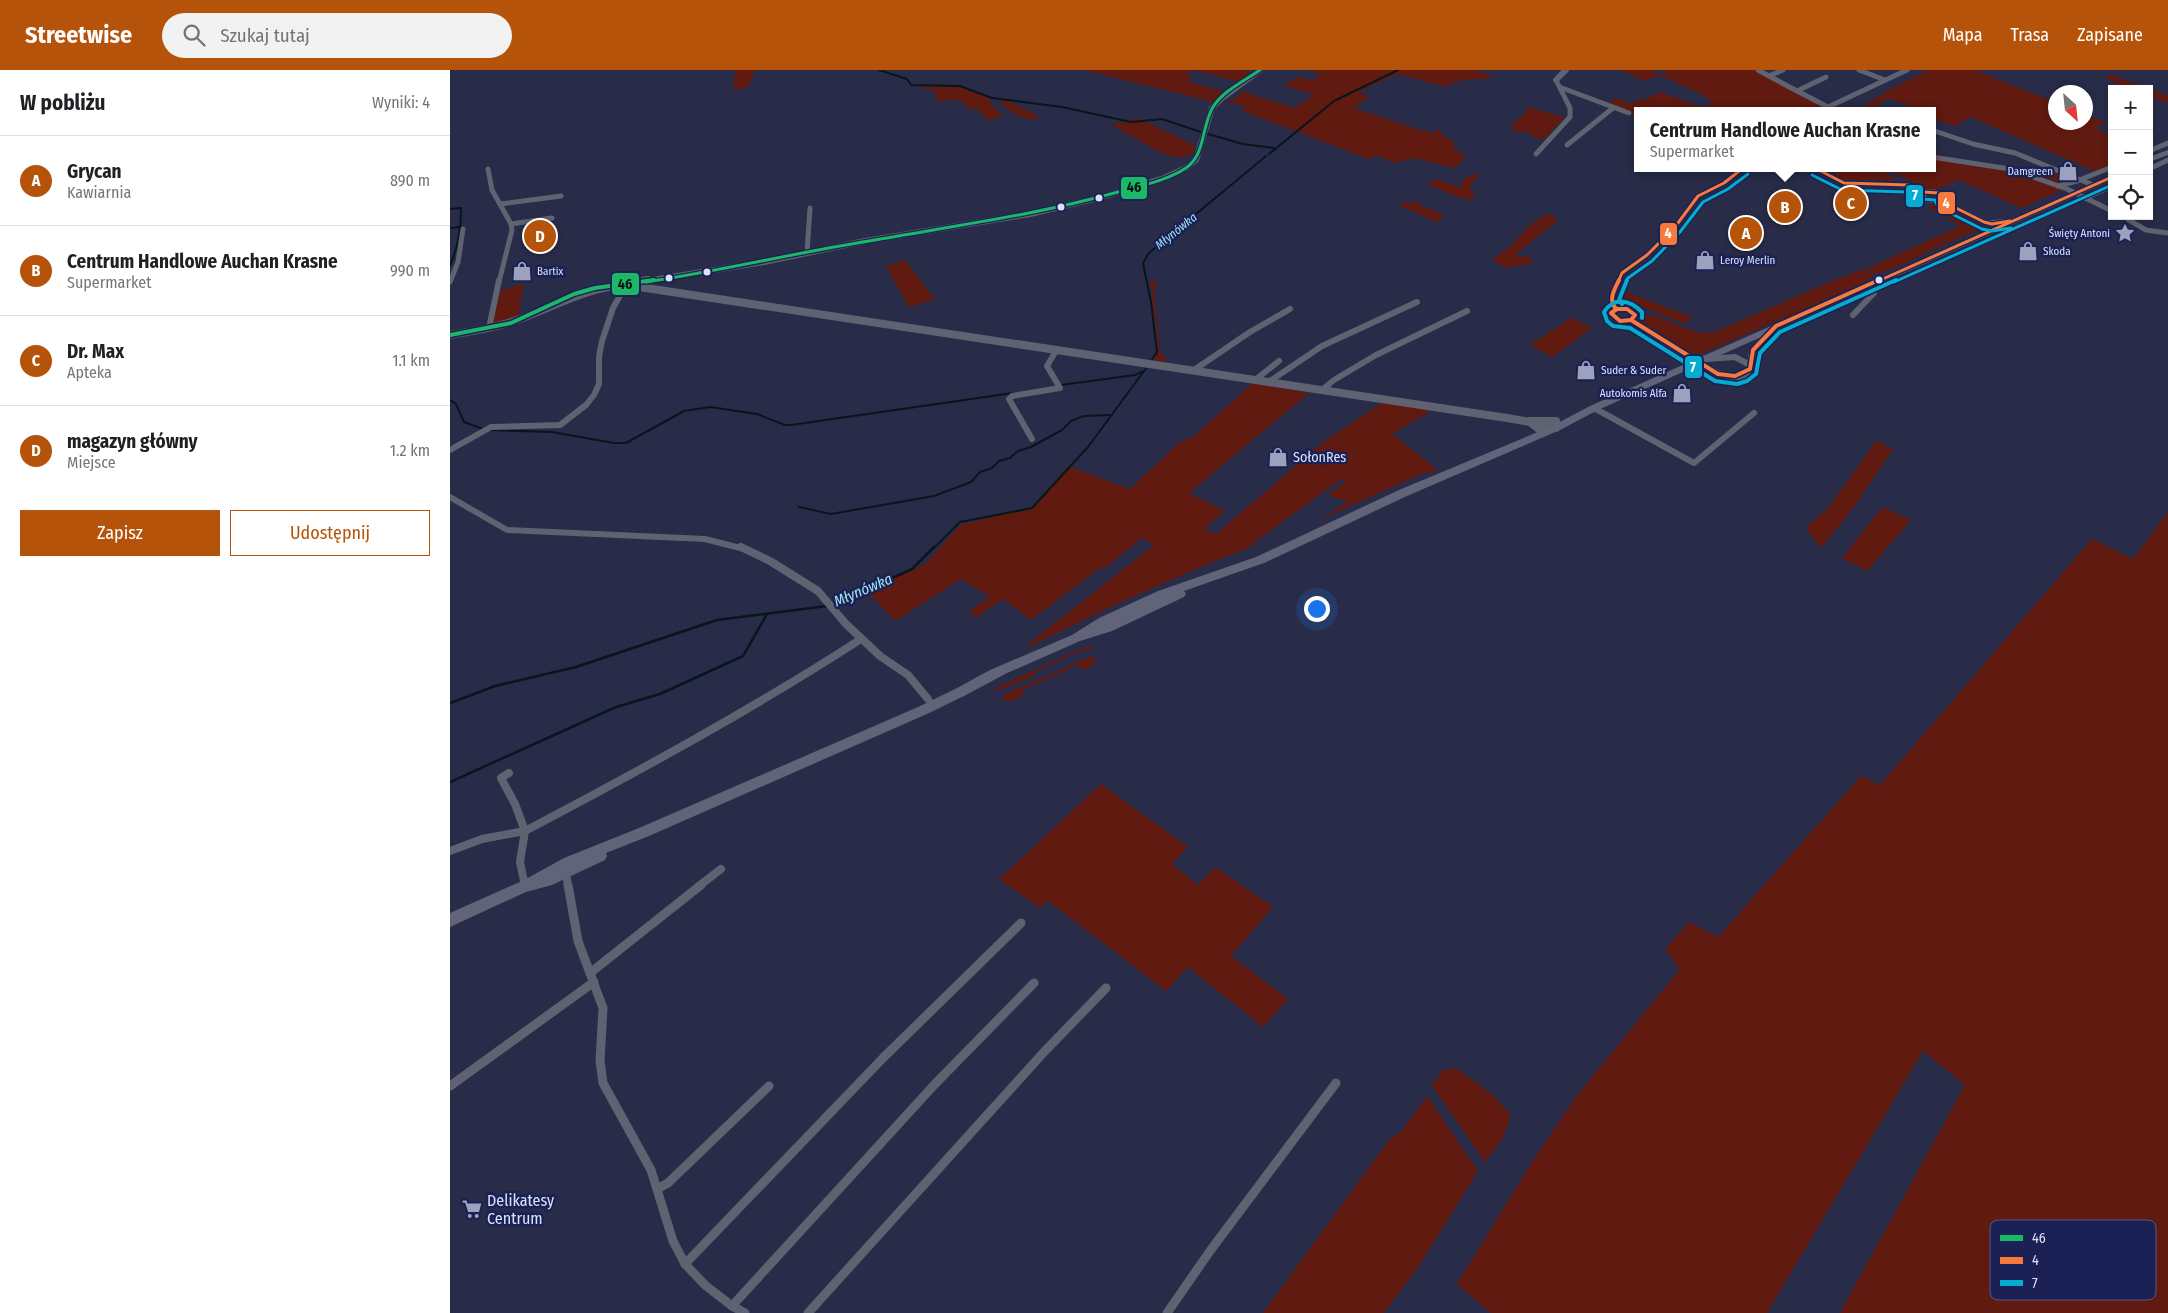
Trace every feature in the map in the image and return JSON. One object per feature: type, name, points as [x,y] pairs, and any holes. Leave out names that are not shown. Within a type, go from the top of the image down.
[{"type":"main road","points":[[854,739],[964,683],[1000,671],[1076,638],[1108,628],[1153,608],[1206,580],[1260,560],[1556,424],[1705,364],[1776,326],[2093,185],[2108,181]]},
{"type":"main road","points":[[450,920],[526,886],[551,870],[584,855],[632,837],[938,704],[968,690],[1000,671]]},
{"type":"main road","points":[[526,886],[547,881],[590,862],[632,837]]},
{"type":"street","points":[[626,285],[753,264],[870,240],[1037,212],[1102,197],[1164,178],[1186,168],[1196,160],[1200,151],[1208,115],[1216,103],[1260,70]]},
{"type":"street","points":[[1536,154],[1554,137],[1570,115],[1570,108],[1562,88],[1556,80],[1566,70]]},
{"type":"street","points":[[1758,70],[1828,107],[1907,70]]},
{"type":"street","points":[[1769,76],[1782,70]]},
{"type":"street","points":[[1859,70],[1885,80]]},
{"type":"street","points":[[1797,91],[1826,78]]},
{"type":"street","points":[[1562,88],[1629,113]]},
{"type":"street","points":[[1554,137],[1569,143],[1613,108]]},
{"type":"street","points":[[1936,131],[1973,144],[2016,153],[2093,185]]},
{"type":"street","points":[[2161,157],[2168,143]]},
{"type":"street","points":[[1936,158],[2002,166],[2076,193],[2108,209]]},
{"type":"street","points":[[488,169],[489,184],[511,224],[512,230],[489,328]]},
{"type":"street","points":[[2058,186],[2108,169]]},
{"type":"street","points":[[2099,172],[2108,178]]},
{"type":"street","points":[[2085,198],[2108,182]]},
{"type":"street","points":[[500,204],[562,196]]},
{"type":"street","points":[[1942,201],[1978,220],[1992,224],[2012,221]]},
{"type":"street","points":[[807,253],[810,208]]},
{"type":"street","points":[[511,224],[552,218]]},
{"type":"street","points":[[1978,220],[1984,228],[1979,236]]},
{"type":"street","points":[[2129,220],[2146,230],[2168,232]]},
{"type":"street","points":[[450,282],[458,262],[463,229]]},
{"type":"street","points":[[450,335],[489,328],[516,320],[584,290],[612,285],[626,285],[1556,424]]},
{"type":"street","points":[[450,450],[491,427],[557,427],[564,424],[588,402],[595,395],[601,379],[599,355],[601,346],[616,304],[626,285]]},
{"type":"street","points":[[1853,315],[1874,292],[1867,286]]},
{"type":"street","points":[[1270,381],[1310,353],[1364,325],[1417,302]]},
{"type":"street","points":[[1194,370],[1250,332],[1290,308]]},
{"type":"street","points":[[1322,390],[1327,384],[1363,362],[1431,326],[1467,311]]},
{"type":"street","points":[[1631,320],[1688,356]]},
{"type":"street","points":[[1705,364],[1721,375],[1737,377],[1748,372],[1753,350],[1776,326]]},
{"type":"street","points":[[1032,438],[1009,399],[1012,396],[1059,386],[1047,366],[1057,350]]},
{"type":"street","points":[[1705,364],[1730,355],[1740,358],[1750,365]]},
{"type":"street","points":[[1255,380],[1279,361]]},
{"type":"street","points":[[1594,408],[1694,463],[1754,413]]},
{"type":"street","points":[[1526,421],[1538,433]]},
{"type":"street","points":[[450,497],[507,530],[696,538],[728,542],[754,552],[818,591],[828,601],[833,610],[861,638],[880,656],[908,676],[928,700]]},
{"type":"street","points":[[450,851],[482,839],[525,831],[620,780],[816,669],[861,638]]},
{"type":"street","points":[[509,773],[501,778],[515,804],[525,831],[520,862],[526,886]]},
{"type":"street","points":[[566,873],[584,855]]},
{"type":"street","points":[[450,1086],[592,978],[720,869]]},
{"type":"street","points":[[551,870],[560,870],[566,873]]},
{"type":"street","points":[[566,873],[576,933],[602,1008],[600,1061],[603,1083],[651,1170],[673,1240],[685,1264],[705,1285],[732,1306],[745,1313]]},
{"type":"street","points":[[685,1264],[883,1058],[1022,923]]},
{"type":"street","points":[[732,1306],[935,1084],[1034,983]]},
{"type":"street","points":[[808,1313],[1044,1052],[1106,988]]},
{"type":"street","points":[[1167,1313],[1210,1251],[1336,1083]]},
{"type":"street","points":[[657,1190],[668,1183],[769,1086]]},
{"type":"shaded area","points":[[736,70],[755,70],[747,87],[735,89],[733,87]]},
{"type":"shaded area","points":[[1083,70],[1192,70],[1187,74],[1193,76],[1187,81],[1225,92],[1213,102]]},
{"type":"shaded area","points":[[1193,70],[1243,70],[1251,72],[1239,82]]},
{"type":"shaded area","points":[[1308,70],[1474,70],[1491,75],[1488,79],[1471,79],[1446,87],[1397,74],[1358,92],[1370,96],[1354,108],[1423,131],[1430,131],[1433,134],[1438,128],[1442,134],[1454,142],[1454,149],[1462,153],[1465,159],[1453,168],[1414,158],[1394,163],[1378,156],[1368,159],[1243,111],[1246,107],[1223,100],[1237,98],[1241,91],[1294,108],[1314,95],[1283,85],[1299,77],[1312,80],[1322,75]]},
{"type":"shaded area","points":[[1621,70],[1651,70],[1659,74],[1668,70],[1755,70],[1824,107],[1702,107],[1713,103],[1703,95],[1660,75],[1644,81]]},
{"type":"shaded area","points":[[1929,70],[1974,70],[2048,99],[2048,130],[2093,130],[2093,118],[2106,123],[2095,128],[2108,134],[2108,167],[2096,172],[1971,117],[1955,126],[1936,120],[1936,107],[1912,107],[1888,98],[1876,107],[1863,107],[1888,90]]},
{"type":"shaded area","points":[[2112,75],[2139,85],[2122,85],[2105,78]]},
{"type":"shaded area","points":[[954,85],[988,97],[992,105],[1003,116],[988,121],[978,109],[969,109],[963,102],[959,101],[938,102],[934,90],[917,87]]},
{"type":"shaded area","points":[[2153,90],[2168,96],[2168,103],[2153,97]]},
{"type":"shaded area","points":[[1659,92],[1702,107],[1634,107],[1634,116],[1607,104],[1616,98],[1631,104],[1640,99],[1645,100]]},
{"type":"shaded area","points":[[1000,100],[1011,102],[1040,117],[1029,119],[1018,116],[1004,106]]},
{"type":"shaded area","points":[[1527,107],[1564,117],[1546,138],[1531,137],[1531,133],[1513,131],[1513,123],[1527,112]]},
{"type":"shaded area","points":[[1138,118],[1194,145],[1195,152],[1188,156],[1180,157],[1164,154],[1111,123],[1122,123]]},
{"type":"shaded area","points":[[1936,152],[1949,158],[2004,168],[2065,189],[2021,208],[1959,180],[1935,190],[1920,186],[1893,172],[1936,172]]},
{"type":"shaded area","points":[[2043,165],[2076,179],[2057,184],[2027,174]]},
{"type":"shaded area","points":[[1834,172],[1885,172],[1897,180],[1846,180],[1838,178]]},
{"type":"shaded area","points":[[1480,173],[1470,186],[1471,192],[1475,195],[1470,200],[1452,195],[1427,184],[1437,179],[1461,188],[1463,179]]},
{"type":"shaded area","points":[[1417,202],[1423,207],[1444,216],[1437,222],[1400,206],[1402,203]]},
{"type":"shaded area","points":[[1933,204],[1944,206],[1972,220],[1958,226],[1955,222],[1928,207]]},
{"type":"shaded area","points":[[1547,214],[1555,216],[1557,221],[1515,255],[1532,258],[1532,263],[1506,268],[1492,260],[1512,245],[1530,225]]},
{"type":"shaded area","points":[[1973,220],[1979,225],[1979,229],[1900,266],[1876,274],[1866,269]]},
{"type":"shaded area","points":[[905,260],[935,299],[909,307],[886,266]]},
{"type":"shaded area","points":[[1864,269],[1874,275],[1865,282],[1701,354],[1695,352],[1693,354],[1643,323],[1639,318],[1641,315],[1650,315],[1695,331],[1704,333],[1715,332],[1827,283]]},
{"type":"shaded area","points":[[1150,279],[1159,284],[1154,287],[1160,351],[1162,353],[1160,355],[1166,358],[1166,362],[1154,360],[1158,345]]},
{"type":"shaded area","points":[[524,283],[518,318],[495,325],[492,323],[500,291]]},
{"type":"shaded area","points":[[1621,292],[1626,292],[1692,317],[1685,324],[1646,308],[1622,306],[1615,299]]},
{"type":"shaded area","points":[[1571,318],[1592,328],[1552,357],[1530,345]]},
{"type":"shaded area","points":[[1253,383],[1309,393],[1189,493],[1225,511],[1204,529],[1216,534],[1326,440],[1386,402],[1431,411],[1392,434],[1433,466],[1436,471],[1428,474],[1426,472],[1319,520],[1348,502],[1328,495],[1345,482],[1341,479],[1248,547],[1262,543],[1144,592],[1029,647],[1027,645],[1154,545],[1142,538],[1104,569],[1100,568],[1031,620],[1003,599],[977,617],[969,611],[990,597],[961,579],[895,621],[867,591],[925,564],[960,525],[1032,507],[1068,466],[1130,489],[1180,442],[1194,436]]},
{"type":"shaded area","points":[[1876,441],[1893,449],[1854,507],[1822,547],[1813,539],[1806,527],[1829,507]]},
{"type":"shaded area","points":[[1882,507],[1911,520],[1867,571],[1842,558]]},
{"type":"shaded area","points":[[2168,512],[2168,1313],[1840,1313],[1965,1085],[1923,1051],[1767,1313],[1491,1313],[1457,1284],[1532,1162],[1575,1098],[1680,969],[1665,949],[1689,922],[1718,937],[1861,776],[1880,785],[2092,539],[2133,559]]},
{"type":"shaded area","points":[[1085,647],[1094,648],[1089,651],[1083,650],[1037,671],[1031,677],[1002,689],[991,690]]},
{"type":"shaded area","points":[[1090,657],[1097,659],[1088,669],[1080,668],[1077,665],[1024,689],[1019,698],[1009,701],[1002,699],[1005,694]]},
{"type":"shaded area","points":[[1101,784],[1188,847],[1172,864],[1198,885],[1215,867],[1273,907],[1231,956],[1288,999],[1263,1027],[1188,967],[1166,991],[1048,901],[1040,908],[999,879]]},
{"type":"shaded area","points":[[1457,1069],[1492,1094],[1510,1114],[1504,1134],[1485,1162],[1431,1084],[1436,1081],[1442,1070]]},
{"type":"shaded area","points":[[1427,1096],[1478,1171],[1419,1266],[1384,1313],[1263,1313],[1389,1140],[1402,1131]]},
{"type":"waterway","points":[[879,70],[907,79],[911,85],[960,86],[992,98],[1062,107],[1131,122],[1162,119],[1201,132]]},
{"type":"waterway","name":"Młynówka","points":[[1336,100],[1398,70]]},
{"type":"waterway","name":"Młynówka","points":[[1269,154],[1334,101]]},
{"type":"waterway","points":[[1208,134],[1243,144],[1274,148]]},
{"type":"waterway","name":"Młynówka","points":[[1151,361],[1157,352],[1151,302],[1143,263],[1149,253],[1266,156]]},
{"type":"waterway","points":[[450,209],[461,208],[460,227]]},
{"type":"waterway","points":[[450,228],[460,227]]},
{"type":"waterway","points":[[450,265],[456,251],[460,227]]},
{"type":"waterway","name":"Młynówka","points":[[1144,371],[1148,366]]},
{"type":"waterway","name":"Młynówka","points":[[1061,385],[1135,375],[1144,371]]},
{"type":"waterway","name":"Młynówka","points":[[1112,415],[1144,371]]},
{"type":"waterway","name":"Młynówka","points":[[488,430],[552,432],[614,443],[626,443],[684,411],[710,407],[757,414],[785,425],[791,425],[1013,393]]},
{"type":"waterway","name":"Młynówka","points":[[450,400],[456,404],[464,422],[483,429]]},
{"type":"waterway","points":[[799,507],[831,514],[934,496],[971,482],[980,472],[992,468],[999,461],[1010,458],[1018,451],[1031,447],[1062,430],[1071,421],[1084,416],[1112,415]]},
{"type":"waterway","name":"Młynówka","points":[[933,549],[960,522],[1032,508],[1088,447],[1112,415]]},
{"type":"waterway","name":"Młynówka","points":[[833,605],[912,569],[934,547]]},
{"type":"waterway","name":"Młynówka","points":[[450,703],[495,686],[576,667],[717,620],[827,606]]},
{"type":"waterway","points":[[450,782],[616,707],[660,694],[743,656],[767,614]]},
{"type":"tunnel","points":[[1691,358],[1707,367]]},
{"type":"transit line","name":"46","points":[[450,335],[511,323],[574,294],[595,288],[664,279],[867,241],[1029,214],[1094,199],[1157,181],[1179,172],[1193,162],[1200,148],[1206,123],[1213,107],[1228,92],[1260,70]]},
{"type":"transit line","name":"4","points":[[1616,309],[1611,303],[1611,299],[1622,273],[1647,255],[1675,227],[1698,196],[1724,183],[1738,172]]},
{"type":"transit line","name":"4","points":[[1823,172],[1844,183],[1909,185],[1924,192],[1938,193],[1943,197],[1942,201],[1984,222],[1992,224],[2010,221]]},
{"type":"transit line","name":"7","points":[[1622,304],[1619,300],[1628,278],[1652,261],[1680,232],[1703,202],[1728,189],[1748,174]]},
{"type":"transit line","name":"7","points":[[1812,175],[1842,190],[1907,192],[1922,199],[1935,200],[1938,207],[1982,229],[1992,231],[2011,228]]},
{"type":"transit line","name":"4","points":[[1631,320],[1718,374],[1731,377],[1739,376],[1750,369],[1753,350],[1776,326],[2108,179]]},
{"type":"transit line","name":"7","points":[[1642,318],[1642,312],[1638,308],[1622,301],[1611,303],[1604,312],[1607,321],[1613,326],[1617,328],[1630,328],[1715,381],[1726,384],[1742,383],[1756,374],[1760,353],[1780,332],[2108,187]]},
{"type":"transit line","name":"4","points":[[1617,309],[1627,309],[1635,315],[1631,320],[1620,321],[1611,313],[1617,309]]},
{"type":"place","name":"Damgreen","points":[[2068,171]]},
{"type":"place","name":"Dr. Max","points":[[1851,203]]},
{"type":"place","name":"Centrum Handlowe Auchan Krasne","points":[[1785,207]]},
{"type":"place","name":"Grycan","points":[[1746,233]]},
{"type":"place","name":"Święty Antoni","points":[[2125,233]]},
{"type":"place","name":"magazyn główny","points":[[540,236]]},
{"type":"place","name":"Skoda","points":[[2028,251]]},
{"type":"place","name":"Leroy Merlin","points":[[1705,260]]},
{"type":"place","name":"Bartix","points":[[522,271]]},
{"type":"place","name":"Suder & Suder","points":[[1586,370]]},
{"type":"place","name":"Autokomis Alfa","points":[[1682,393]]},
{"type":"place","name":"SołonRes","points":[[1278,457]]},
{"type":"place","name":"Delikatesy Centrum","points":[[472,1209]]}]
